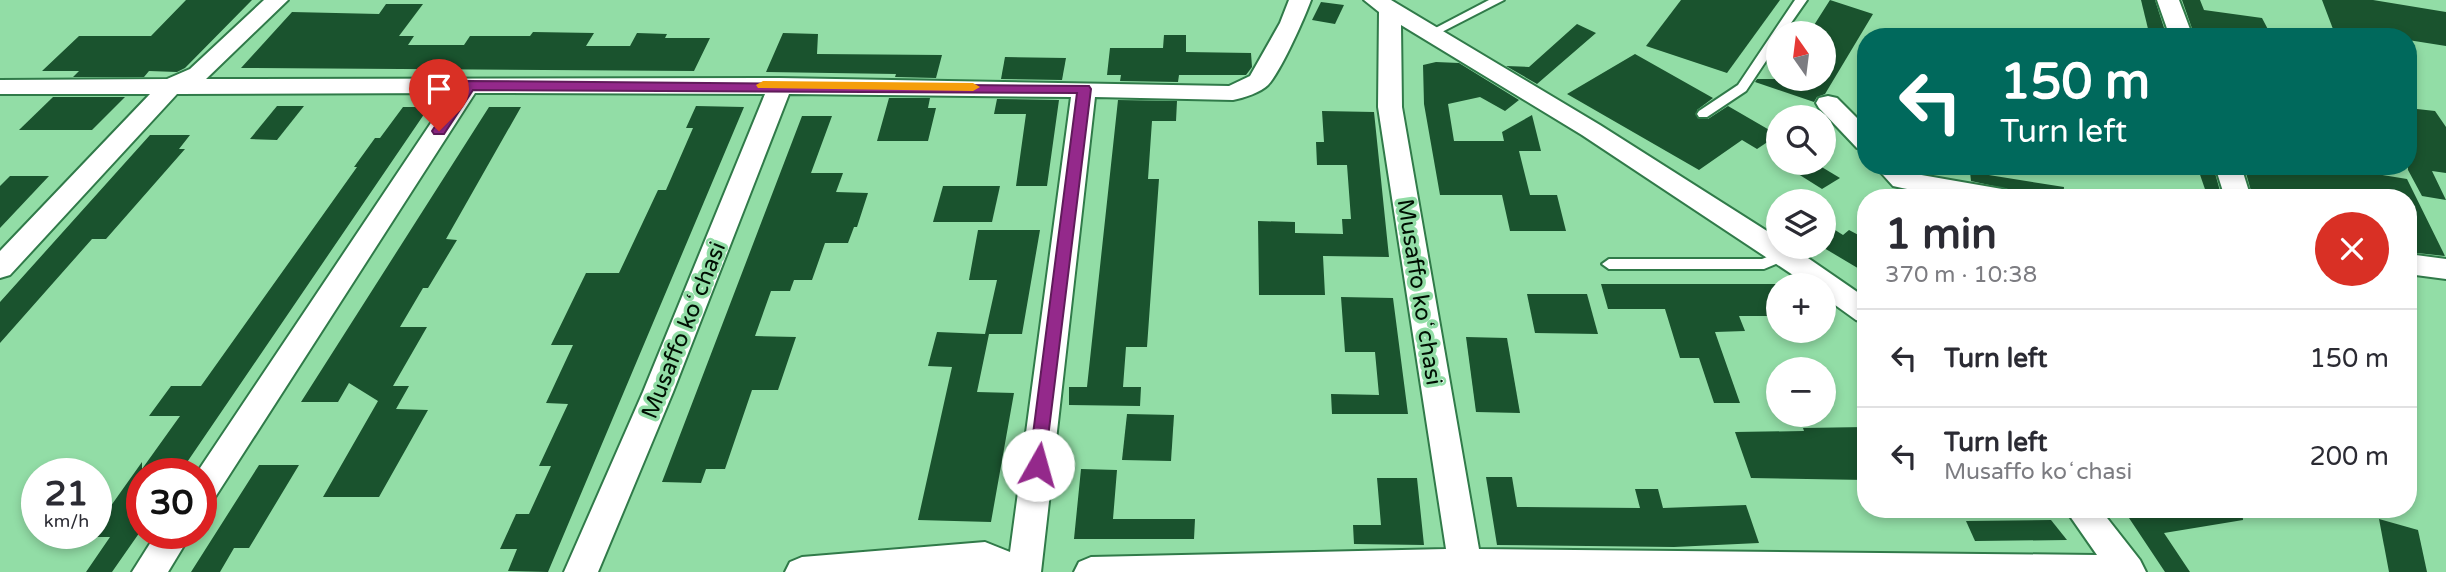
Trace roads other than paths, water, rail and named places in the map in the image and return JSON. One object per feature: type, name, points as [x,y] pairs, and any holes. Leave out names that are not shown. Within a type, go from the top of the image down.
[{"type":"street","points":[[0,268],[170,87],[198,74],[277,0]]},
{"type":"street","points":[[0,87],[780,85],[1233,93],[1259,81],[1292,23],[1300,0]]},
{"type":"street","points":[[2168,0],[2179,28]]},
{"type":"street","points":[[1382,5],[1591,130],[1766,243]]},
{"type":"street","name":"Musaffo koʻchasi","points":[[1382,5],[1390,107],[1465,567]]},
{"type":"street","points":[[217,469],[468,85]]},
{"type":"street","name":"Musaffo koʻchasi","points":[[581,572],[659,393],[780,85]]},
{"type":"street","points":[[802,572],[985,556],[1022,572],[1084,89]]},
{"type":"street","points":[[1828,103],[1857,133]]},
{"type":"street","points":[[1897,175],[1902,180],[1952,189]]},
{"type":"street","points":[[1791,259],[1857,307]]},
{"type":"street","points":[[2417,265],[2446,270]]},
{"type":"street","points":[[2088,518],[2128,571]]},
{"type":"street","points":[[149,572],[164,549]]},
{"type":"street","points":[[1091,572],[1465,567],[2128,571]]},
{"type":"lane","points":[[1430,34],[1499,0]]},
{"type":"lane","points":[[1786,21],[1801,0]]},
{"type":"lane","points":[[1703,114],[1742,88],[1766,51]]},
{"type":"lane","points":[[1609,264],[1764,264],[1776,259]]}]
